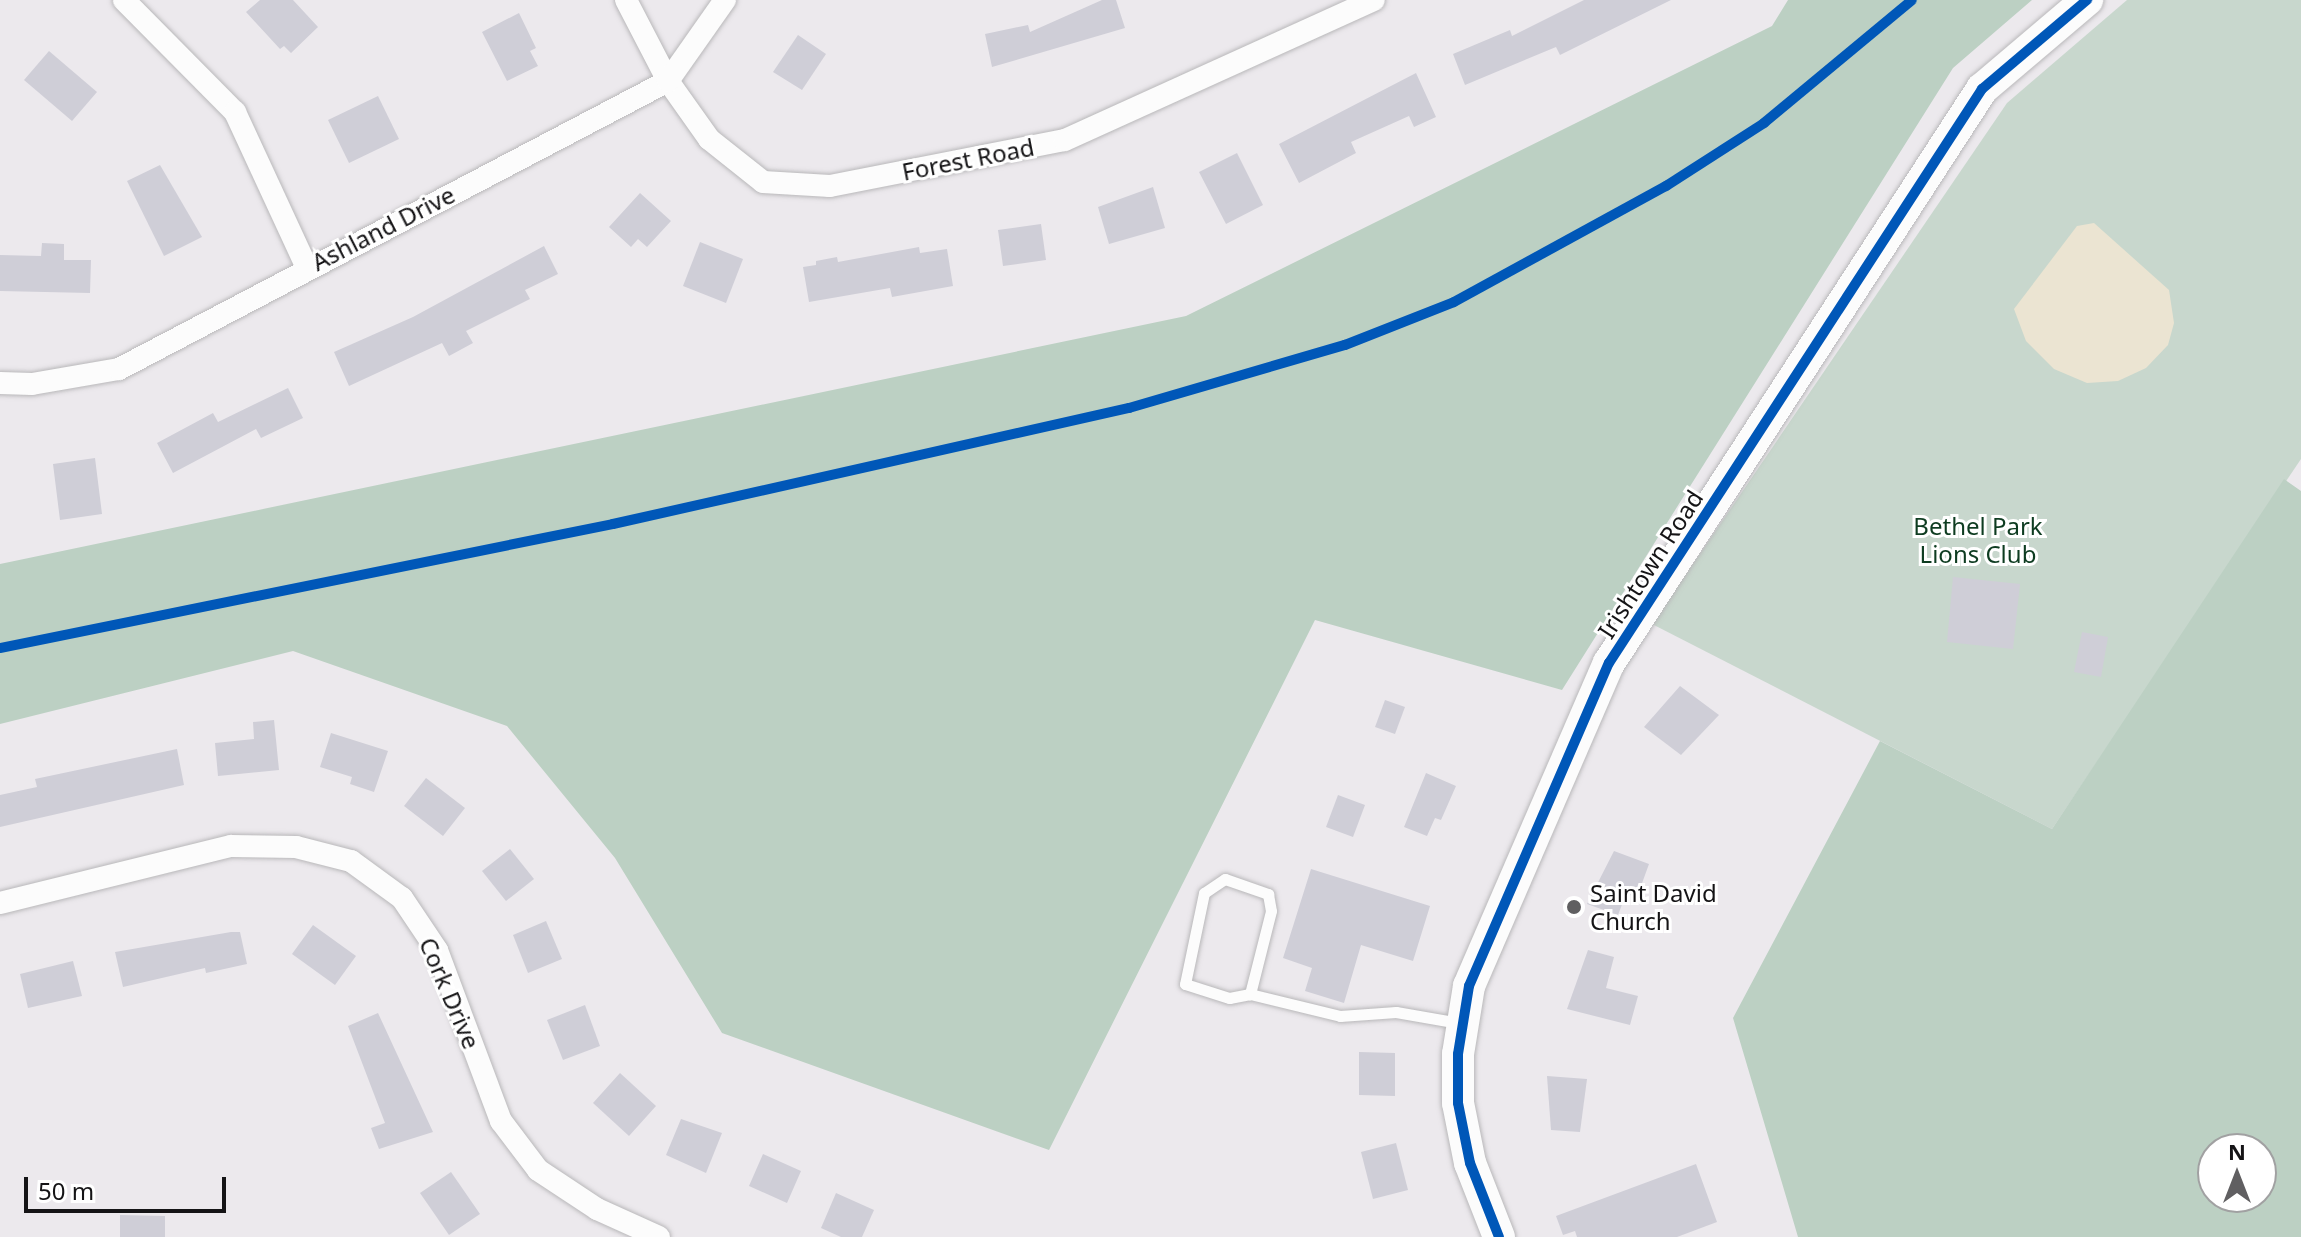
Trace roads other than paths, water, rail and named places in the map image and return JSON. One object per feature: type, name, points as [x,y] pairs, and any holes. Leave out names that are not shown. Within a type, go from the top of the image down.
[{"type":"street","points":[[124,0],[235,112],[307,268]]},
{"type":"street","name":"Forest Road","points":[[626,0],[668,81],[709,139],[763,182],[830,186],[1065,140],[1374,0]]},
{"type":"street","name":"Ashland Drive","points":[[0,383],[32,384],[119,369],[668,81],[725,0]]},
{"type":"street","name":"Irishtown Road","points":[[1499,1237],[1470,1163],[1458,1103],[1463,1024],[1469,986],[1609,663],[1982,89],[2087,0]]},
{"type":"street","name":"Cork Drive","points":[[0,903],[231,846],[296,847],[351,861],[402,898],[437,950],[501,1121],[538,1170],[597,1209],[659,1237]]},
{"type":"lane","points":[[1250,994],[1270,902],[1257,886],[1225,879],[1204,893],[1185,984],[1229,998],[1250,994],[1340,1016],[1396,1012],[1463,1024]]},
{"type":"place","name":"Saint David Church","points":[[1574,907]]},
{"type":"park label","name":"Bethel Park Lions Club","points":[[1978,540]]}]
